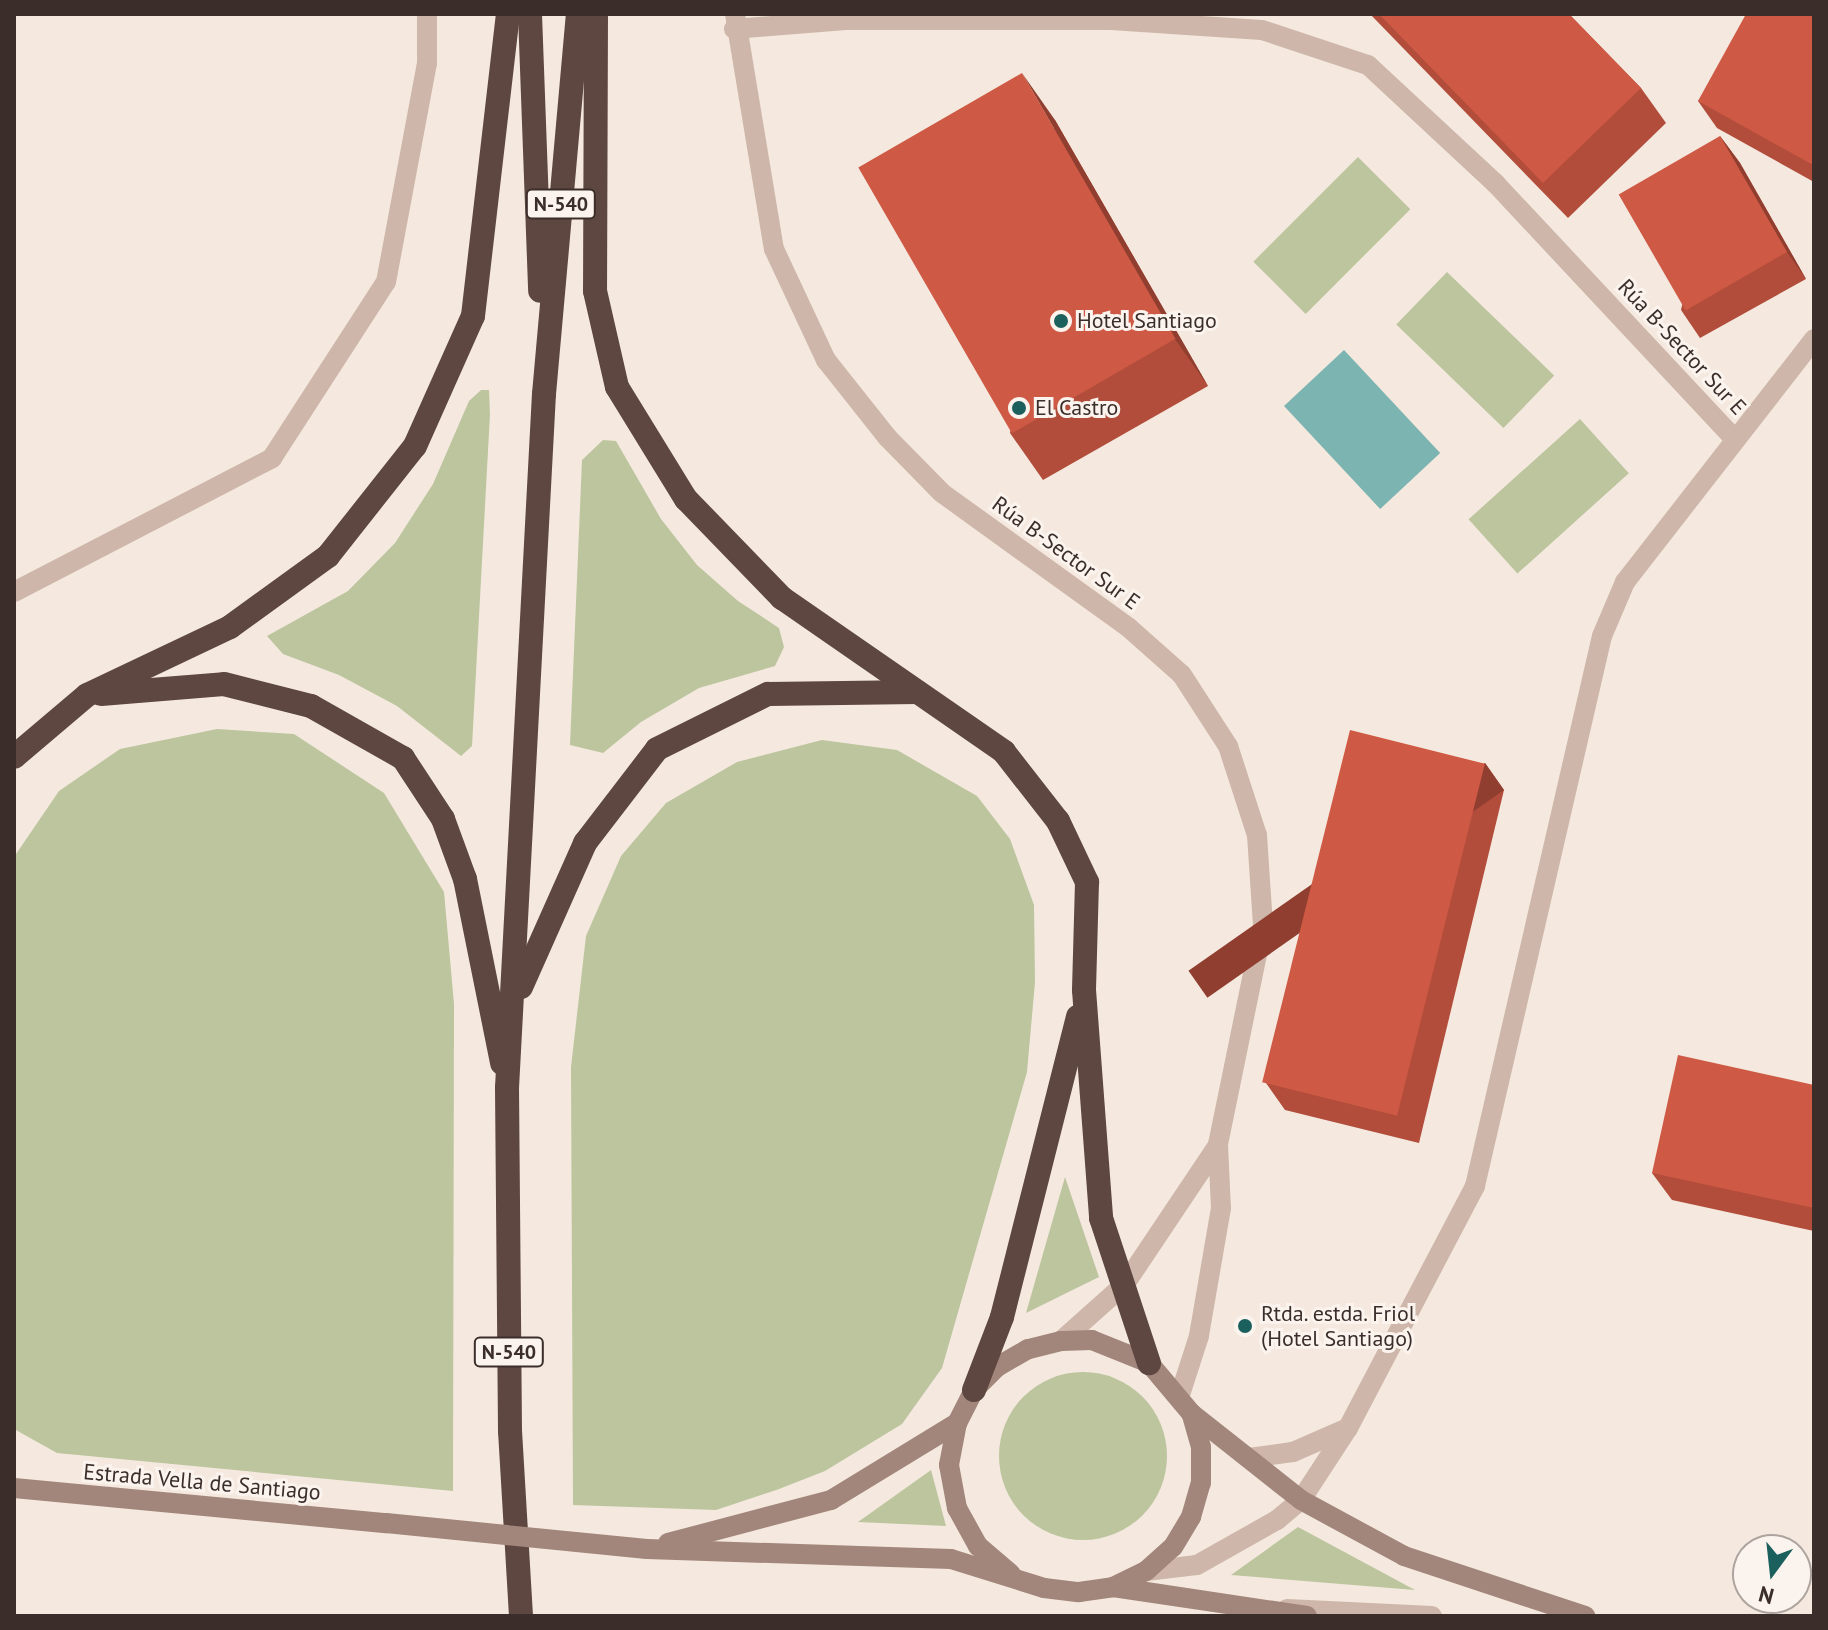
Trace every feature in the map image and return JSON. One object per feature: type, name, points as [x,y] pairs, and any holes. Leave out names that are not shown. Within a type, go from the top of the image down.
[{"type":"highway","points":[[14,757],[87,695],[230,627],[328,556],[415,446],[473,316],[508,14]]},
{"type":"highway","name":"N-540","points":[[530,14],[544,394]]},
{"type":"highway","name":"N-540","points":[[521,1616],[510,1431],[507,1088],[515,1001],[544,394],[578,14]]},
{"type":"highway","points":[[596,14],[595,291],[617,387],[686,499],[772,587],[1004,752],[1058,821],[1087,882],[1084,990],[1101,1218],[1149,1363]]},
{"type":"highway","points":[[87,695],[224,684],[311,706],[403,758],[443,819],[465,879],[507,1088]]},
{"type":"highway","points":[[515,1001],[585,843],[657,749],[768,694],[917,692]]},
{"type":"highway","points":[[974,1390],[1002,1317],[1084,990]]},
{"type":"main road","points":[[1307,1616],[1113,1587],[1079,1592],[1044,1588],[1011,1574],[978,1546],[957,1508],[949,1465],[957,1423],[974,1390],[998,1366],[1028,1349],[1061,1341],[1092,1340],[1149,1363],[1186,1404],[1301,1500],[1404,1556],[1585,1616]]},
{"type":"main road","points":[[1113,1587],[1146,1571],[1173,1547],[1195,1506],[1201,1483],[1201,1447],[1186,1404]]},
{"type":"main road","points":[[647,1549],[831,1500],[957,1423]]},
{"type":"main road","name":"Estrada Vella de Santiago","points":[[14,1488],[647,1549],[951,1559],[1011,1574]]},
{"type":"street","points":[[14,592],[272,458],[386,282],[427,63],[427,14]]},
{"type":"street","name":"Rúa B-Sector Sur E","points":[[1186,1404],[1221,1208],[1218,1145],[1263,925],[1257,835],[1228,746],[1182,675],[1128,627],[942,493],[887,437],[826,360],[774,249],[734,22],[1111,20],[1262,30],[1368,65],[1496,184],[1734,438]]},
{"type":"street","points":[[1146,1571],[1197,1565],[1277,1520],[1301,1500],[1348,1428],[1475,1186],[1602,636],[1625,582],[1814,339]]},
{"type":"street","name":"Rúa B-Sector Sur E","points":[[1061,1341],[1125,1284],[1218,1145]]},
{"type":"street","points":[[1249,1458],[1293,1452],[1348,1428]]},
{"type":"street","points":[[1263,1608],[1432,1616]]},
{"type":"green space","points":[[1358,157],[1410,209],[1306,314],[1253,262]]},
{"type":"green space","points":[[1447,272],[1554,376],[1503,428],[1396,325]]},
{"type":"green space","points":[[481,390],[489,390],[490,414],[472,746],[461,756],[397,706],[339,675],[283,654],[267,636],[348,591],[395,543],[433,484],[469,401]]},
{"type":"green space","points":[[1580,419],[1629,473],[1517,574],[1469,519]]},
{"type":"green space","points":[[603,440],[616,441],[661,519],[697,565],[738,601],[779,628],[784,647],[775,666],[699,688],[641,722],[603,753],[570,745],[582,460]]},
{"type":"green space","points":[[217,729],[294,734],[384,793],[444,892],[454,1004],[453,1491],[57,1453],[14,1429],[14,857],[59,791],[120,749]]},
{"type":"green space","points":[[822,740],[897,750],[977,796],[1010,839],[1034,905],[1035,982],[1027,1072],[942,1368],[902,1424],[825,1471],[779,1489],[716,1510],[573,1505],[571,1067],[586,936],[621,856],[666,803],[737,762]]},
{"type":"green space","points":[[1065,1177],[1099,1277],[1026,1313]]},
{"type":"green space","points":[[1083,1372],[1115,1379],[1142,1397],[1160,1424],[1167,1456],[1160,1488],[1142,1515],[1115,1533],[1083,1540],[1051,1533],[1024,1515],[1006,1488],[999,1456],[1006,1424],[1024,1397],[1051,1379]]},
{"type":"green space","points":[[931,1470],[946,1526],[858,1522]]},
{"type":"green space","points":[[1298,1527],[1415,1590],[1231,1575]]},
{"type":"water","points":[[1344,350],[1440,453],[1380,509],[1284,406]]},
{"type":"building","points":[[1379,14],[1569,14],[1641,88],[1543,183]]},
{"type":"building","points":[[1746,14],[1814,14],[1813,165],[1698,101]]},
{"type":"building","name":"Hotel Santiago","points":[[1022,73],[1176,339],[1012,433],[858,168]]},
{"type":"building","points":[[1720,136],[1787,252],[1686,311],[1619,194]]},
{"type":"building","points":[[1350,730],[1485,764],[1397,1116],[1262,1082]]},
{"type":"building","points":[[1678,1055],[1814,1085],[1814,1208],[1652,1173]]},
{"type":"place","name":"Hotel Santiago","points":[[1061,321]]},
{"type":"place","name":"El Castro","points":[[1019,408]]},
{"type":"place","name":"Rtda. estda. Friol (Hotel Santiago)","points":[[1245,1326]]}]
